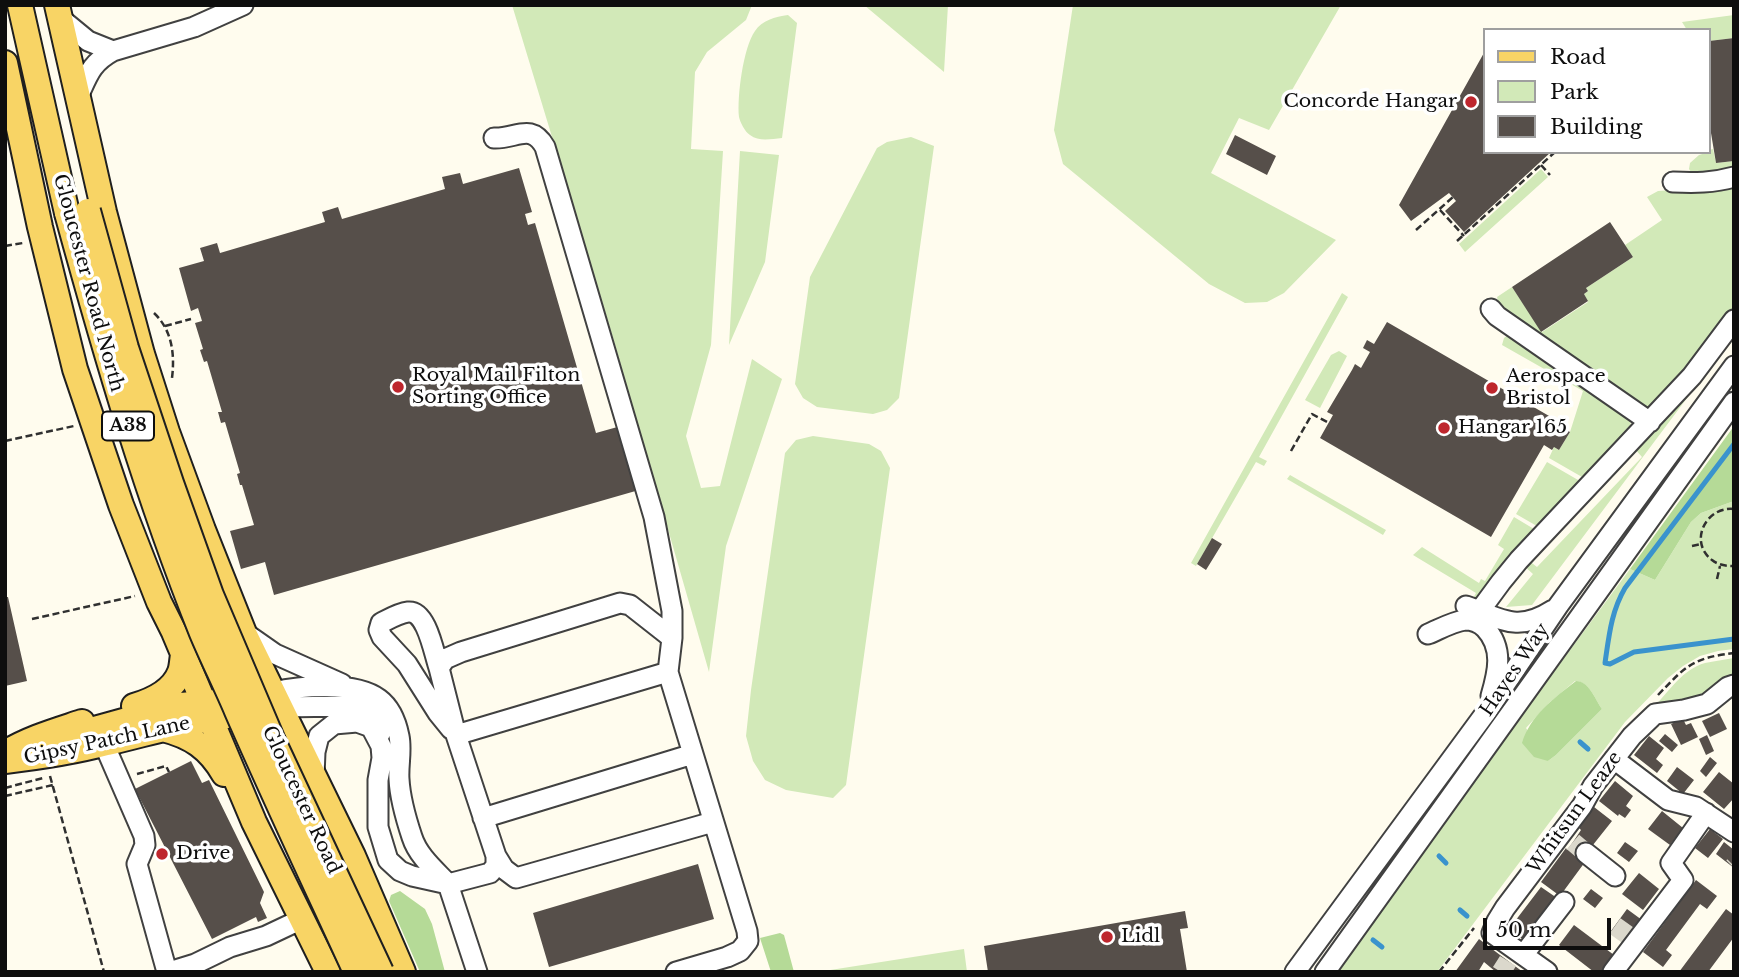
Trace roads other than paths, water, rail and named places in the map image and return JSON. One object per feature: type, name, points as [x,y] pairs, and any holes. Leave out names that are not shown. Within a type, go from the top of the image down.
[{"type":"main road","name":"Gloucester Road North","points":[[20,5],[77,212],[106,354],[129,430],[158,513],[226,626]]},
{"type":"main road","name":"Gloucester Road North","points":[[55,10],[77,212]]},
{"type":"main road","points":[[55,10],[142,354],[179,465],[226,626],[254,704],[291,730]]},
{"type":"main road","points":[[5,63],[42,239],[75,369],[121,506],[159,602],[254,822],[325,969]]},
{"type":"main road","points":[[178,643],[204,651],[218,649],[234,638],[235,628],[226,626]]},
{"type":"main road","name":"Gloucester Road","points":[[226,626],[279,805],[356,972]]},
{"type":"main road","name":"Gloucester Road","points":[[226,626],[273,741],[382,972]]},
{"type":"main road","points":[[5,757],[21,743],[147,702],[172,686],[180,673],[178,643]]},
{"type":"main road","points":[[207,711],[254,704]]},
{"type":"main road","points":[[241,789],[234,743],[235,723],[254,704]]},
{"type":"main road","name":"Gipsy Patch Lane","points":[[5,757],[42,743],[181,705],[207,711]]},
{"type":"main road","name":"Gipsy Patch Lane","points":[[5,757],[46,757],[104,744],[163,729],[207,711]]},
{"type":"main road","points":[[238,764],[244,727],[255,721],[271,718],[282,722],[291,730],[353,856],[403,972]]},
{"type":"main road","points":[[163,729],[183,734],[195,741],[217,761],[254,822]]},
{"type":"street","points":[[78,97],[89,71],[103,56],[194,27],[243,5]]},
{"type":"street","points":[[55,10],[88,41],[113,51]]},
{"type":"street","points":[[494,138],[532,133],[541,139],[545,147],[654,517],[672,611],[668,672],[747,931],[748,941],[740,951],[676,972]]},
{"type":"street","points":[[1673,182],[1700,183],[1734,177]]},
{"type":"street","points":[[1491,309],[1497,316],[1650,422]]},
{"type":"street","points":[[1428,634],[1463,621],[1473,613],[1692,376],[1734,320]]},
{"type":"street","name":"Hayes Way","points":[[1294,972],[1487,711],[1558,606],[1734,366]]},
{"type":"street","name":"Hayes Way","points":[[1325,972],[1734,402]]},
{"type":"street","points":[[439,668],[445,659],[461,652],[620,603],[630,605],[672,638]]},
{"type":"street","points":[[1473,613],[1515,623],[1535,620],[1558,606]]},
{"type":"street","points":[[456,735],[438,713],[407,664],[382,637],[379,630],[381,622],[408,611],[418,614],[425,624],[456,735],[496,856],[504,869],[516,878],[713,822]]},
{"type":"street","points":[[1473,613],[1488,631],[1498,655],[1496,678],[1487,711]]},
{"type":"street","points":[[226,626],[275,654],[378,698],[392,713],[400,738],[399,779],[412,839],[420,854],[448,884],[477,972]]},
{"type":"street","points":[[456,735],[668,672]]},
{"type":"street","name":"Whitsun Leaze","points":[[1547,972],[1516,955],[1492,933],[1505,908],[1539,862],[1573,843],[1583,806],[1593,786],[1632,736],[1655,714],[1707,704],[1734,685]]},
{"type":"street","points":[[254,704],[298,686],[351,688]]},
{"type":"street","points":[[254,704],[349,706],[370,712],[379,727],[382,758],[378,780],[378,827],[387,860],[400,871],[448,884],[490,873],[496,866],[496,856]]},
{"type":"street","points":[[314,777],[319,736],[334,724],[357,722],[371,727],[381,746]]},
{"type":"street","points":[[104,744],[144,836],[145,845],[137,864],[168,972],[266,936],[302,919]]},
{"type":"street","points":[[483,818],[693,754]]},
{"type":"street","points":[[1614,759],[1668,800],[1696,807],[1734,832]]},
{"type":"street","points":[[1613,972],[1633,939],[1683,880],[1671,863],[1706,813]]},
{"type":"street","points":[[1573,843],[1615,876]]},
{"type":"street","points":[[1516,955],[1563,902]]},
{"type":"waterway","points":[[1734,444],[1625,588],[1614,615],[1605,663],[1610,664],[1634,652],[1734,639]]},
{"type":"waterway","points":[[1580,742],[1588,749]]},
{"type":"waterway","points":[[1439,856],[1446,863]]},
{"type":"waterway","points":[[1460,910],[1467,916]]},
{"type":"waterway","points":[[1373,940],[1382,947]]},
{"type":"tunnel","points":[[1573,842],[1586,853]]},
{"type":"tunnel","points":[[1615,926],[1629,936]]},
{"type":"tunnel","points":[[1501,972],[1508,961]]},
{"type":"place","name":"Concorde Hangar","points":[[1471,102]]},
{"type":"place","name":"Royal Mail Filton Sorting Office","points":[[398,387]]},
{"type":"place","name":"Aerospace Bristol","points":[[1492,388]]},
{"type":"place","name":"Hangar 165","points":[[1444,428]]},
{"type":"place","name":"Drive","points":[[162,854]]},
{"type":"place","name":"Lidl","points":[[1107,937]]}]
